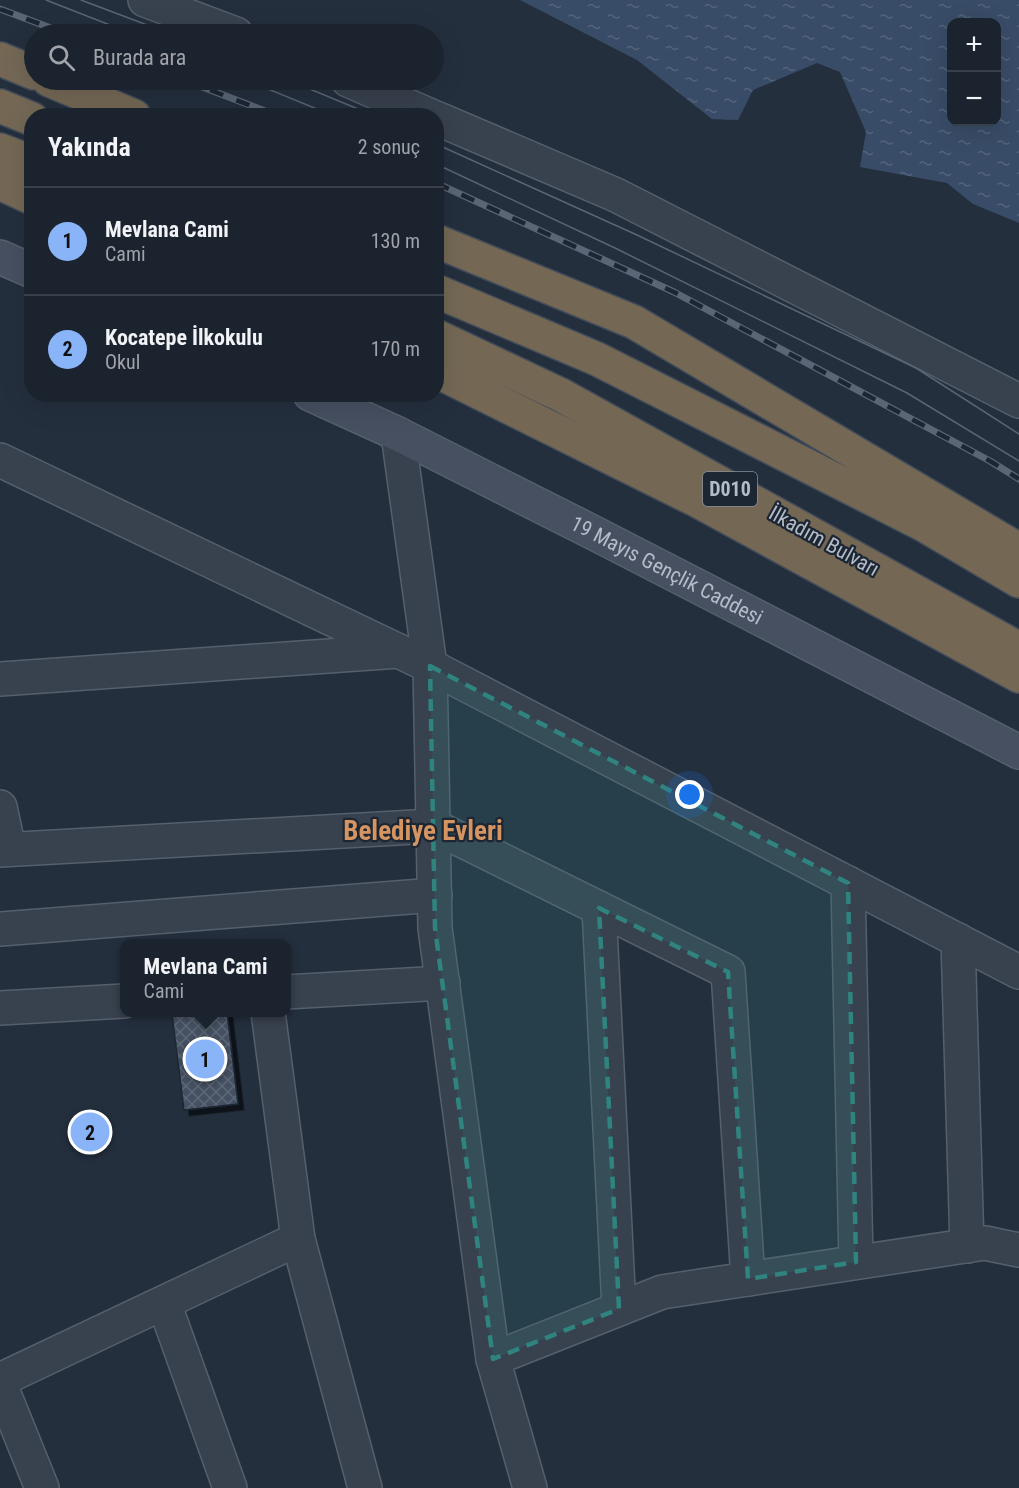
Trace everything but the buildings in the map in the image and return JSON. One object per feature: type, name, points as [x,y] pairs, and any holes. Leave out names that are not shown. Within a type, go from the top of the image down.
[{"type":"highway","points":[[0,59],[24,70]]},
{"type":"highway","points":[[73,90],[115,108]]},
{"type":"highway","points":[[0,106],[24,116]]},
{"type":"highway","points":[[0,150],[24,159]]},
{"type":"highway","points":[[0,183],[24,194]]},
{"type":"highway","points":[[444,244],[634,322],[1019,550]]},
{"type":"highway","name":"D010","points":[[444,294],[597,359],[924,525],[1019,581]]},
{"type":"highway","name":"İlkadım Bulvarı","points":[[444,340],[561,395],[1019,650]]},
{"type":"highway","points":[[444,375],[698,501],[1019,676]]},
{"type":"main road","points":[[0,257],[24,268]]},
{"type":"main road","name":"19 Mayıs Gençlik Caddesi","points":[[328,402],[398,434],[598,534],[1019,752]]},
{"type":"street","points":[[145,0],[209,24]]},
{"type":"street","points":[[371,90],[413,108]]},
{"type":"street","points":[[444,121],[616,195],[1019,400]]},
{"type":"street","points":[[398,434],[430,666],[435,928],[493,1359],[530,1488]]},
{"type":"street","points":[[5,465],[400,651],[1019,972]]},
{"type":"street","points":[[0,679],[400,651]]},
{"type":"street","points":[[0,807],[4,850],[433,826],[728,972],[748,1279]]},
{"type":"street","points":[[848,883],[856,1262]]},
{"type":"street","points":[[0,929],[435,895]]},
{"type":"street","points":[[599,908],[619,1309]]},
{"type":"street","points":[[958,940],[967,1246]]},
{"type":"street","points":[[291,992],[443,983]]},
{"type":"street","points":[[0,1008],[120,1001]]},
{"type":"street","points":[[269,1017],[298,1239],[365,1488]]},
{"type":"street","points":[[42,1488],[0,1382],[298,1239]]},
{"type":"street","points":[[493,1359],[662,1292],[985,1243],[1019,1250]]},
{"type":"street","points":[[164,1303],[231,1488]]},
{"type":"highlighted area","points":[[430,666],[848,883],[856,1262],[748,1279],[728,972],[599,908],[619,1309],[493,1359],[435,928]]},
{"type":"water","points":[[520,0],[1019,0],[1019,223],[973,204],[947,183],[860,167],[866,132],[840,72],[817,63],[753,90],[738,120],[712,119],[637,60]]},
{"type":"tram line","points":[[46,0],[107,24]]},
{"type":"tram line","points":[[81,0],[145,24]]},
{"type":"tram line","points":[[270,90],[314,108]]},
{"type":"tram line","points":[[312,90],[356,108]]},
{"type":"tram line","points":[[444,148],[637,235],[916,368],[1019,434]]},
{"type":"tram line","points":[[444,168],[615,248],[907,393],[1019,461]]},
{"type":"railway","points":[[0,9],[40,24]]},
{"type":"railway","points":[[210,90],[257,108]]},
{"type":"railway","points":[[444,187],[674,292],[990,461],[1019,479]]},
{"type":"place","name":"Mevlana Cami","points":[[205,1059]]},
{"type":"place","name":"Kocatepe İlkokulu","points":[[90,1132]]},
{"type":"district","name":"Belediye Evleri","points":[[423,831]]}]
